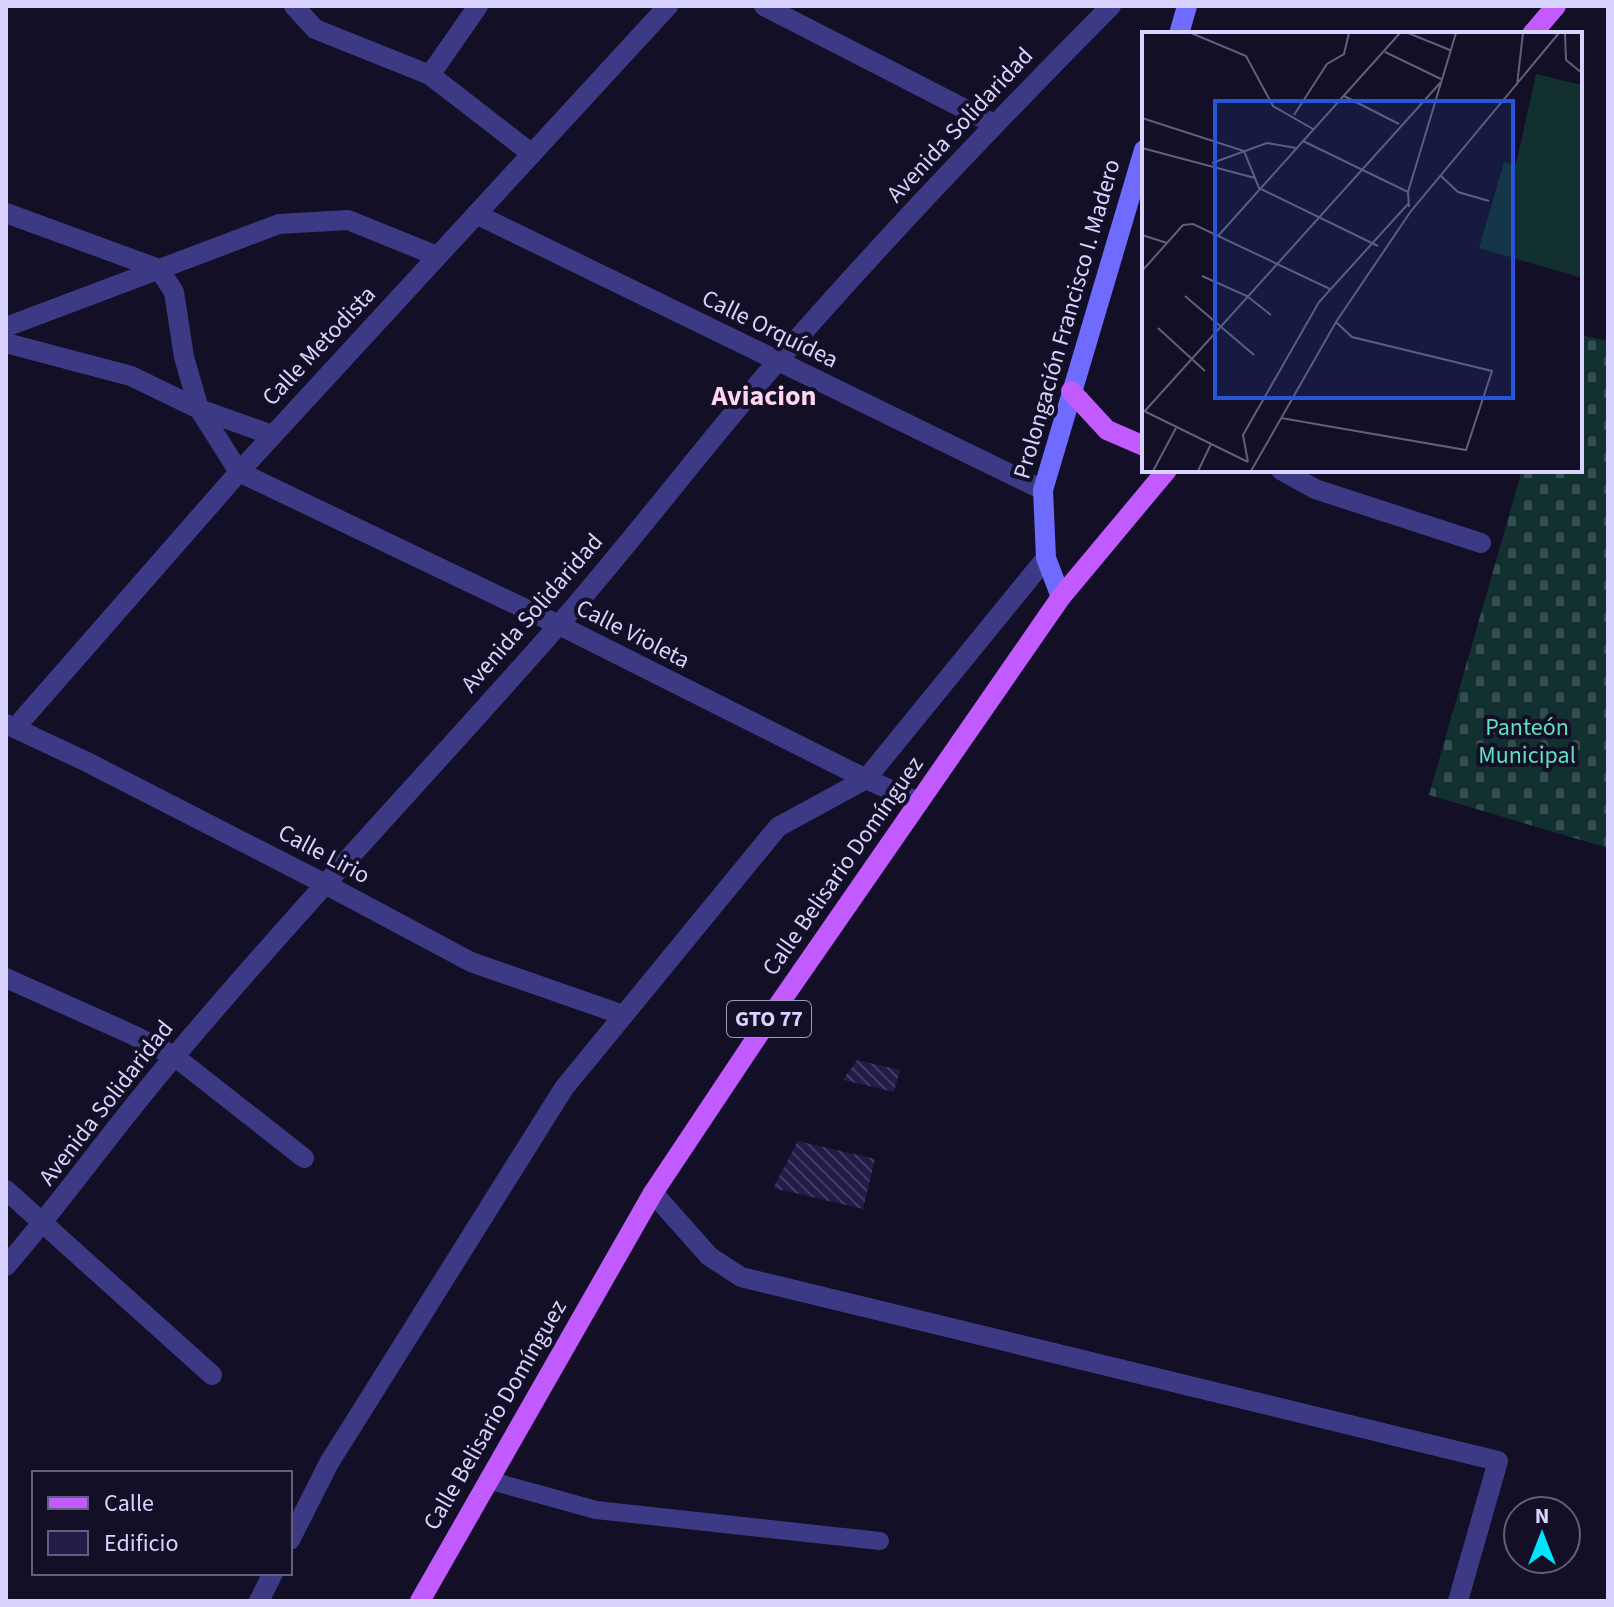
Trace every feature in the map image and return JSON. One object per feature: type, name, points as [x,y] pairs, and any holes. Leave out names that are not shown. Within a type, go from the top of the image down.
[{"type":"main road","points":[[1534,32],[1556,6]]},
{"type":"main road","points":[[1071,391],[1107,430],[1142,445]]},
{"type":"main road","name":"Calle Belisario Domínguez","points":[[420,1601],[653,1193],[1061,597],[1165,472]]},
{"type":"street","points":[[294,6],[315,29],[430,75],[532,154]]},
{"type":"street","points":[[430,75],[478,6]]},
{"type":"street","name":"Calle Metodista","points":[[10,726],[272,435],[668,6]]},
{"type":"street","points":[[764,6],[994,124]]},
{"type":"street","name":"Avenida Solidaridad","points":[[6,1266],[174,1056],[559,625],[777,362],[994,124],[1111,6]]},
{"type":"street","points":[[1180,32],[1187,6]]},
{"type":"street","name":"Prolongación Francisco I. Madero","points":[[1061,597],[1046,558],[1043,490],[1142,157]]},
{"type":"street","points":[[6,213],[159,269],[174,292],[184,357],[199,409],[239,472]]},
{"type":"street","name":"Calle Orquídea","points":[[476,214],[1043,490]]},
{"type":"street","points":[[6,327],[279,224],[348,220],[437,256]]},
{"type":"street","points":[[6,343],[131,376],[199,409],[272,435]]},
{"type":"street","name":"Calle Violeta","points":[[239,472],[918,802]]},
{"type":"street","points":[[1285,472],[1315,489],[1481,543]]},
{"type":"street","points":[[292,1536],[329,1463],[564,1088],[778,827],[866,779],[1046,558]]},
{"type":"street","name":"Calle Lirio","points":[[10,726],[87,762],[471,962],[623,1015]]},
{"type":"street","points":[[6,978],[174,1056],[304,1158]]},
{"type":"street","points":[[6,1190],[212,1375]]},
{"type":"street","points":[[653,1193],[709,1256],[741,1277],[1498,1461],[1458,1601]]},
{"type":"street","points":[[259,1601],[272,1575]]},
{"type":"lane","points":[[488,1480],[596,1510],[880,1541]]},
{"type":"green space","name":"Panteón Municipal","points":[[1582,335],[1608,341],[1608,848],[1429,795],[1521,472],[1582,472]]},
{"type":"building","points":[[857,1060],[900,1070],[894,1092],[843,1080]]},
{"type":"building","points":[[798,1141],[875,1159],[863,1209],[773,1188]]},
{"type":"district","name":"Aviacion","points":[[764,396]]}]
